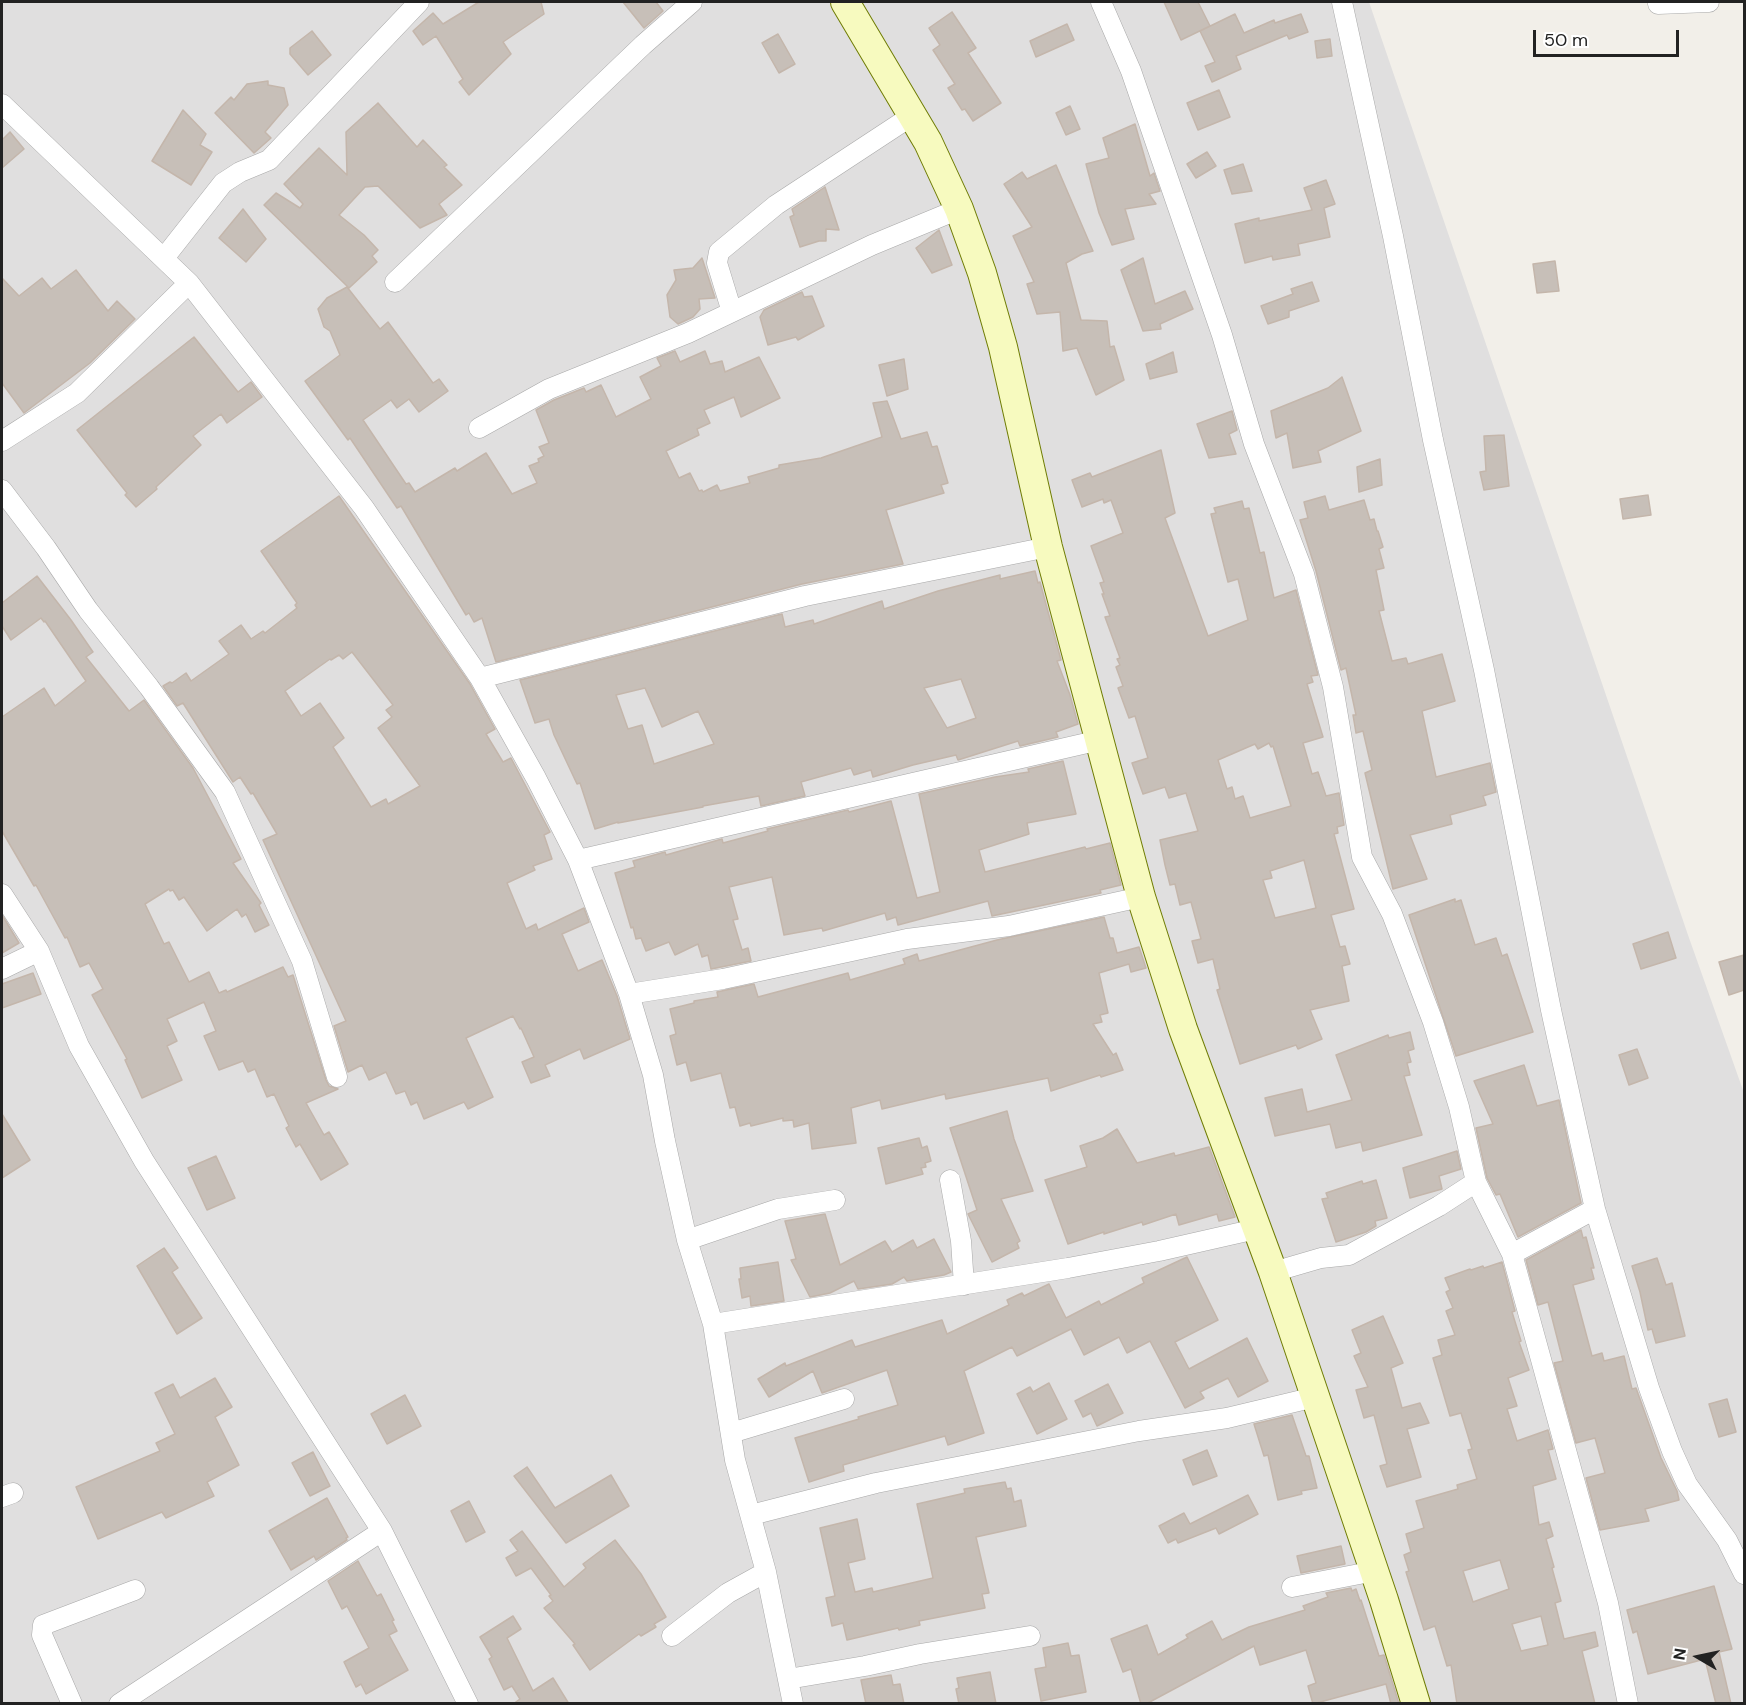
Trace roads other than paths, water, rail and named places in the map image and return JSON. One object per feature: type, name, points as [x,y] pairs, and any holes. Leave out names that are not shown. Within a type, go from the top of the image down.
[{"type":"main road","points":[[845,2],[928,141],[959,209],[982,273],[1003,347],[1048,547],[1141,897],[1184,1029],[1273,1272],[1375,1571],[1416,1704]]},
{"type":"street","points":[[164,258],[224,183],[240,172],[268,160],[419,2]]},
{"type":"street","points":[[395,282],[692,2]]},
{"type":"street","points":[[1101,2],[1131,71],[1222,335],[1254,444],[1304,574],[1333,687],[1362,857],[1392,914],[1433,1022],[1459,1107],[1476,1182],[1512,1254],[1608,1603],[1628,1704]]},
{"type":"street","points":[[1342,2],[1393,236],[1433,440],[1486,681],[1558,1044],[1595,1209],[1649,1388],[1672,1451],[1687,1484],[1727,1540],[1744,1574]]},
{"type":"street","points":[[1658,4],[1709,2]]},
{"type":"street","points":[[2,104],[189,283],[364,508],[480,678],[536,778],[578,860],[629,994],[653,1075],[687,1240],[713,1324],[735,1460],[766,1572],[793,1704]]},
{"type":"street","points":[[732,312],[717,263],[719,252],[776,204],[913,115]]},
{"type":"street","points":[[479,428],[549,389],[688,333],[872,245],[959,209]]},
{"type":"street","points":[[2,441],[77,393],[189,283]]},
{"type":"street","points":[[2,490],[46,548],[88,610],[149,687],[225,792],[302,961],[338,1077]]},
{"type":"street","points":[[480,678],[805,596],[1048,547]]},
{"type":"street","points":[[578,860],[1100,740]]},
{"type":"street","points":[[2,894],[39,951],[79,1046],[144,1161],[382,1532],[468,1704]]},
{"type":"street","points":[[629,994],[723,979],[907,939],[1009,926],[1141,897]]},
{"type":"street","points":[[2,969],[39,951]]},
{"type":"street","points":[[950,1180],[961,1241],[964,1285]]},
{"type":"street","points":[[1273,1272],[1321,1258],[1349,1255],[1439,1206],[1476,1182]]},
{"type":"street","points":[[687,1240],[778,1209],[834,1200]]},
{"type":"street","points":[[1512,1254],[1595,1209]]},
{"type":"street","points":[[713,1324],[964,1285],[1148,1253],[1256,1229]]},
{"type":"street","points":[[751,1515],[876,1483],[1139,1431],[1227,1418],[1315,1397]]},
{"type":"street","points":[[730,1433],[843,1399]]},
{"type":"street","points":[[119,1704],[382,1532]]},
{"type":"street","points":[[1292,1587],[1375,1571]]},
{"type":"street","points":[[672,1636],[728,1593],[766,1572]]},
{"type":"street","points":[[72,1704],[42,1635],[43,1625],[135,1590]]},
{"type":"street","points":[[788,1679],[1030,1636]]}]
